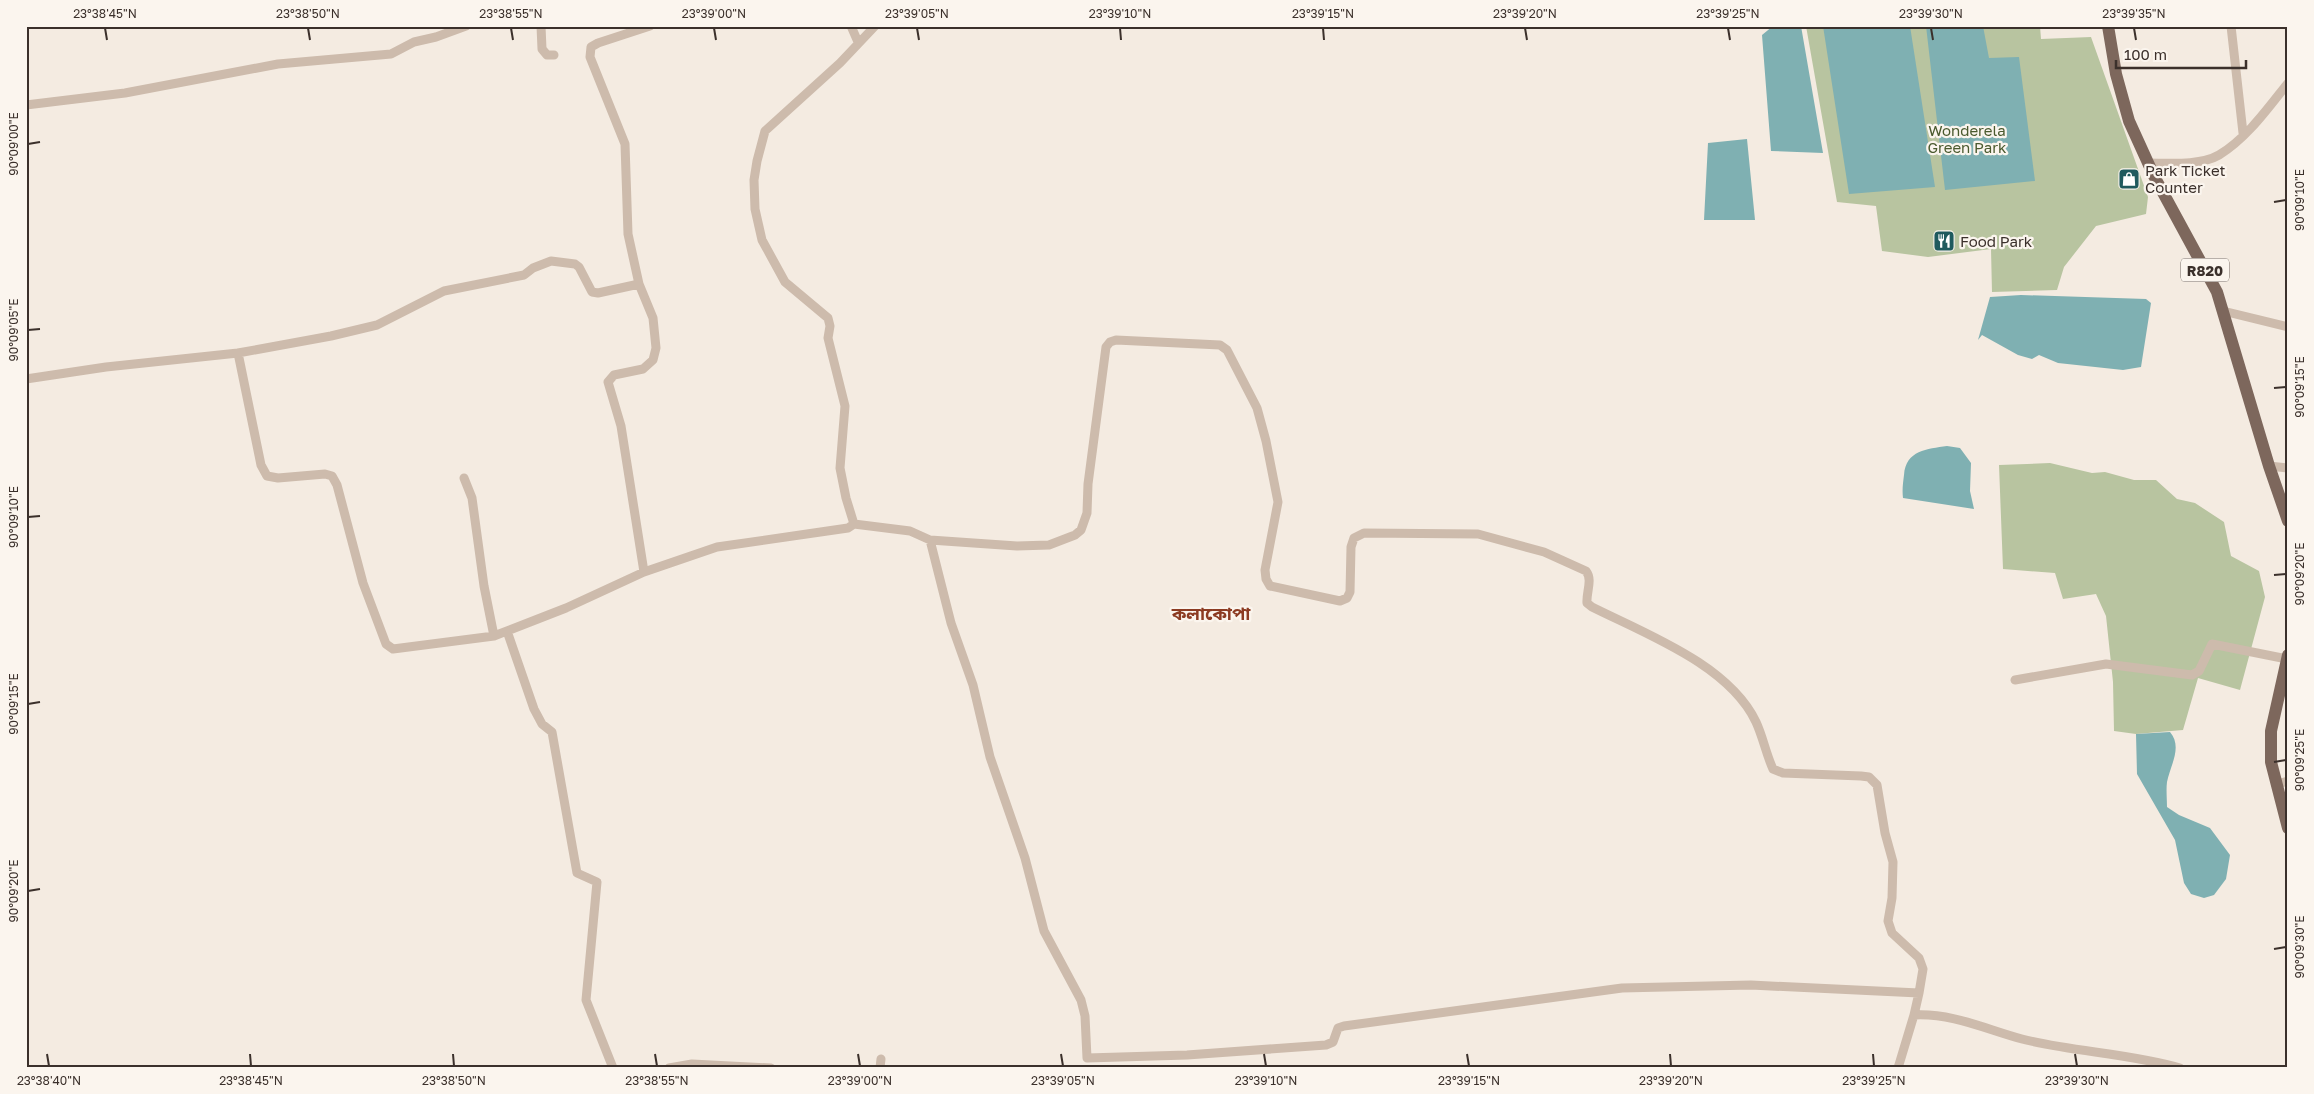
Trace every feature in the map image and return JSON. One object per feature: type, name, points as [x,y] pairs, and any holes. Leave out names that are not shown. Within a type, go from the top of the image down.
[{"type":"main road","name":"R820","points":[[2108,26],[2116,74],[2129,121],[2147,163],[2217,292],[2268,466],[2288,520]]},
{"type":"main road","points":[[2287,657],[2284,690],[2271,732],[2271,762],[2282,782],[2288,828]]},
{"type":"street","points":[[26,105],[125,93],[278,64],[391,54],[414,42],[436,37],[466,26]]},
{"type":"street","points":[[541,26],[542,50],[547,55],[554,55]]},
{"type":"street","points":[[644,572],[621,426],[608,382],[609,378],[614,375],[644,369],[653,360],[656,348],[653,318],[639,284],[628,234],[625,144],[590,57],[591,48],[598,43],[650,26]]},
{"type":"street","points":[[852,26],[858,42]]},
{"type":"street","points":[[854,524],[840,468],[845,406],[828,338],[830,326],[828,318],[786,282],[762,240],[755,208],[754,180],[765,131],[840,63],[875,26]]},
{"type":"street","points":[[2232,26],[2244,134]]},
{"type":"street","points":[[2147,163],[2187,163],[2218,155],[2244,134],[2288,83]]},
{"type":"street","points":[[26,379],[106,367],[238,353],[378,325],[444,292],[524,275],[533,268],[551,261],[575,264],[579,267],[592,292],[598,293],[639,284]]},
{"type":"street","points":[[2223,311],[2288,327]]},
{"type":"street","points":[[238,353],[261,465],[268,476],[278,478],[325,474],[332,476],[337,485],[363,583],[386,644],[393,650],[494,636],[566,608],[644,572],[717,547],[848,528],[854,524],[910,531],[930,540],[1017,546],[1049,545],[1075,536],[1081,530],[1087,512],[1088,484],[1106,347],[1110,342],[1116,340],[1220,345],[1227,350],[1257,408],[1266,441],[1278,502],[1265,570],[1266,579],[1270,586],[1340,600],[1347,598],[1350,592],[1351,547],[1354,538],[1364,533],[1478,534],[1544,552],[1586,571],[1590,580],[1586,596],[1587,603],[1592,607],[1702,664],[1732,689],[1755,721],[1773,769],[1783,773],[1861,776],[1874,780],[1877,785],[1885,834],[1893,862],[1892,898],[1888,921],[1892,933],[1919,958],[1923,970],[1914,1015],[1898,1068]]},
{"type":"street","points":[[2268,466],[2288,468]]},
{"type":"street","points":[[464,478],[472,498],[484,586],[494,636]]},
{"type":"street","points":[[930,540],[951,622],[973,685],[990,757],[1025,858],[1044,931],[1081,1000],[1085,1016],[1087,1063],[1326,1045],[1334,1042],[1338,1028],[1344,1026],[1622,988],[1751,985],[1918,993]]},
{"type":"street","points":[[507,631],[534,709],[542,724],[552,732],[577,873],[597,882],[586,1000],[613,1068]]},
{"type":"street","points":[[2016,680],[2106,664],[2192,675],[2199,671],[2212,644],[2287,657]]},
{"type":"street","points":[[1914,1015],[1932,1014],[1971,1022],[2022,1039],[2180,1068]]},
{"type":"street","points":[[669,1068],[692,1064],[771,1068]]},
{"type":"green space","name":"Wonderela Green Park","points":[[1806,26],[2040,26],[2041,39],[2091,37],[2148,197],[2146,214],[2096,226],[2064,267],[2057,290],[1992,292],[1991,249],[1928,257],[1882,251],[1876,206],[1837,202]]},
{"type":"green space","points":[[2050,463],[2092,473],[2105,472],[2134,480],[2156,480],[2177,499],[2195,503],[2224,522],[2231,556],[2259,571],[2265,597],[2240,690],[2198,678],[2183,730],[2136,734],[2114,731],[2113,682],[2106,616],[2096,594],[2063,599],[2055,573],[2003,569],[1999,465]]},
{"type":"water","points":[[1773,26],[1801,26],[1823,153],[1771,151],[1762,35]]},
{"type":"water","points":[[1823,26],[1910,26],[1935,187],[1849,194]]},
{"type":"water","points":[[1926,26],[1983,26],[1989,58],[2019,57],[2035,181],[1945,190]]},
{"type":"water","points":[[1747,139],[1755,220],[1704,220],[1708,143]]},
{"type":"water","points":[[2021,295],[2146,299],[2151,303],[2141,367],[2123,370],[2058,363],[2039,355],[2032,359],[2018,355],[1982,335],[1978,340],[1990,297]]},
{"type":"water","points":[[1947,446],[1960,448],[1971,463],[1970,491],[1974,509],[1903,498],[1904,475],[1909,460],[1919,452]]},
{"type":"water","points":[[2170,732],[2174,738],[2176,750],[2167,782],[2167,807],[2179,815],[2210,828],[2230,855],[2226,879],[2214,895],[2204,898],[2191,894],[2184,883],[2175,840],[2137,774],[2136,734]]},
{"type":"place","name":"Park Ticket Counter","points":[[2129,179]]},
{"type":"place","name":"Food Park","points":[[1944,241]]},
{"type":"district","name":"কলাকোপা","points":[[1211,613]]}]
